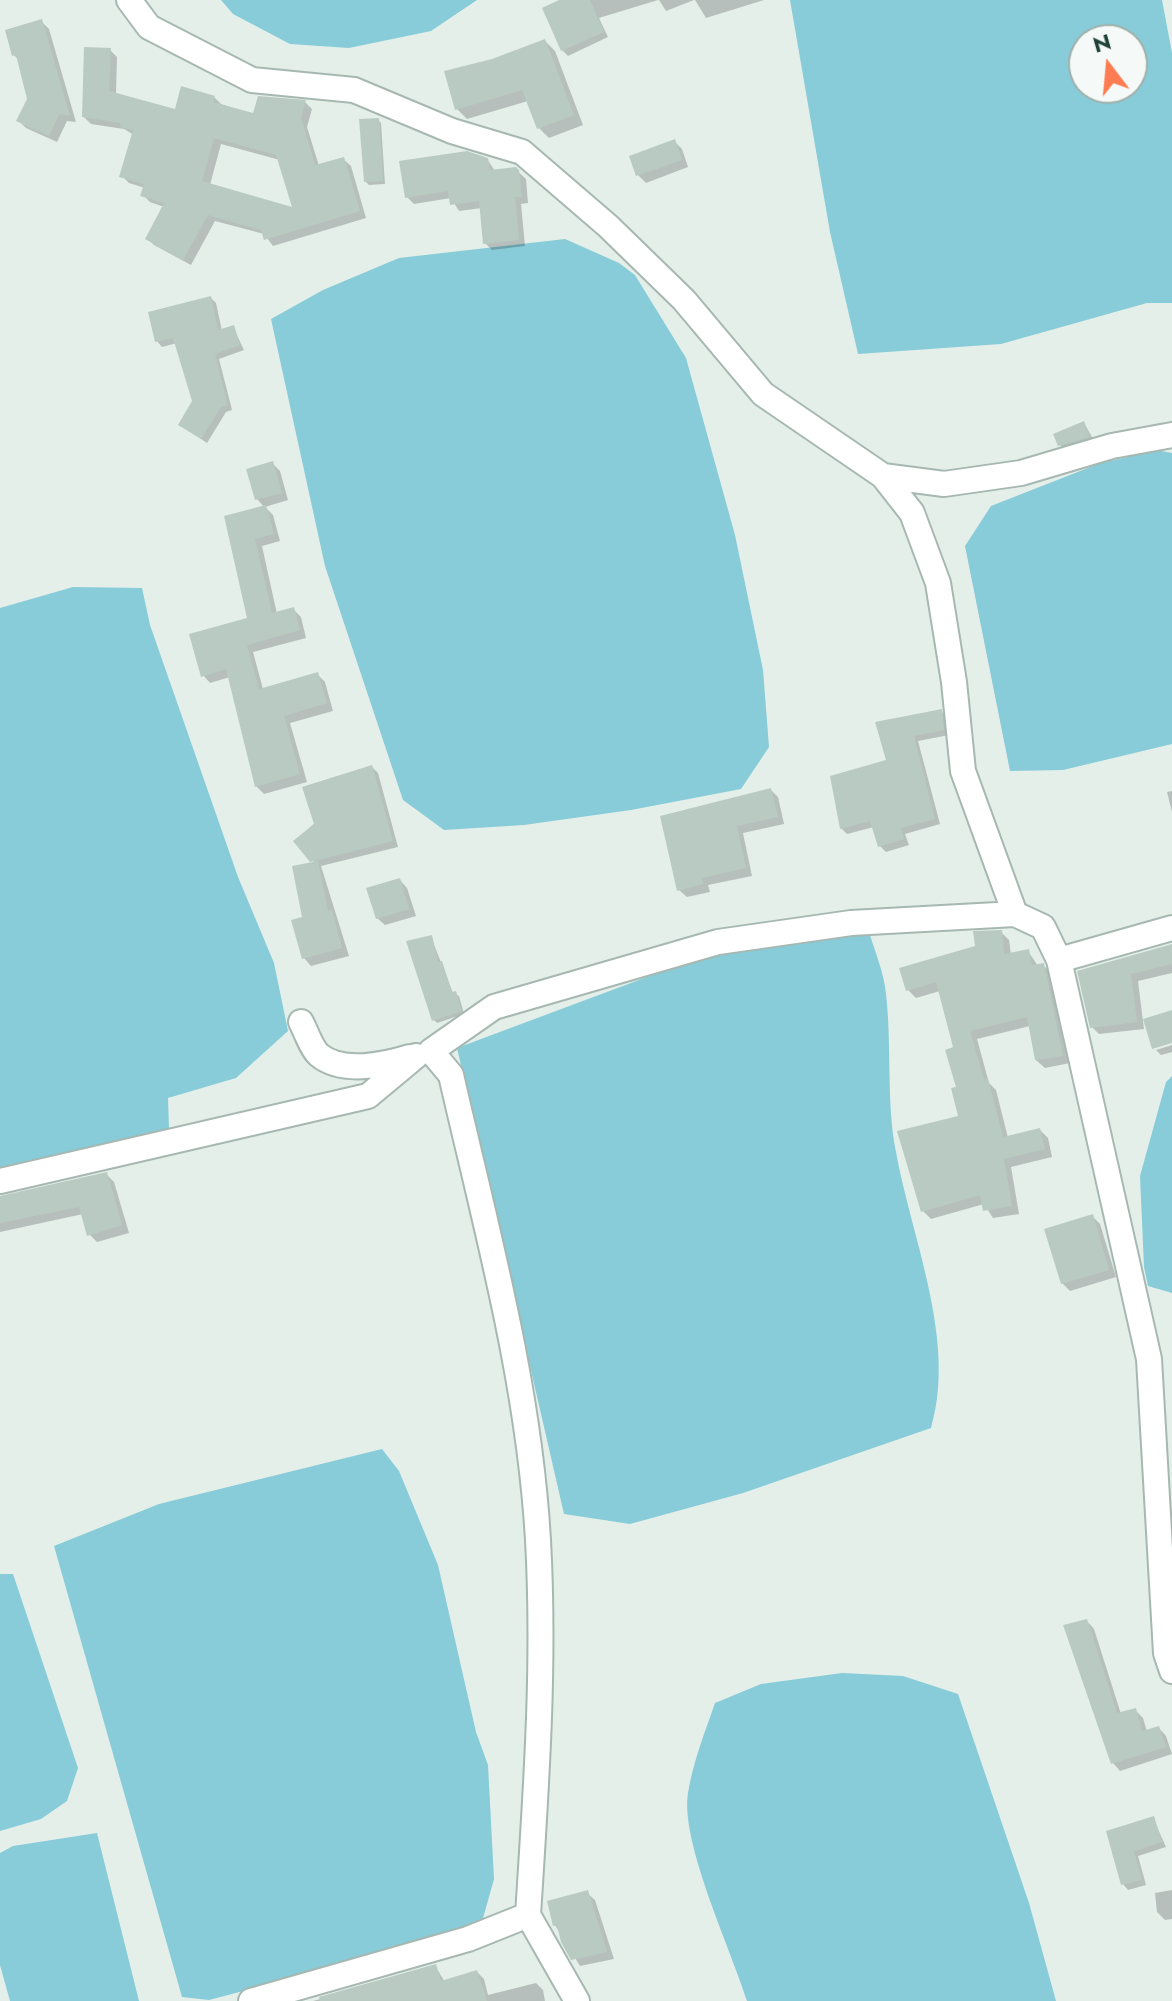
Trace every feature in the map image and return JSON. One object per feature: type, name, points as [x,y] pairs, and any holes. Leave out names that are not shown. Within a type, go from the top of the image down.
[{"type":"street","points":[[129,0],[149,27],[252,80],[354,90],[452,131],[522,152],[608,226],[684,300],[763,394],[883,476],[912,513],[938,583],[954,682],[963,771],[1015,914]]},
{"type":"street","points":[[883,476],[944,484],[1021,473],[1112,446],[1172,437]]},
{"type":"street","points":[[0,1181],[368,1096],[423,1053],[494,1007],[718,942],[851,923],[1015,914],[1043,927],[1059,960],[1149,1359],[1166,1653],[1172,1671]]},
{"type":"street","points":[[1059,960],[1172,928]]},
{"type":"street","points":[[301,1022],[317,1054],[343,1066],[392,1063],[423,1053]]},
{"type":"street","points":[[423,1053],[451,1075],[504,1299],[538,1537],[543,1674],[528,1915],[577,2001]]},
{"type":"street","points":[[251,2001],[468,1939],[528,1915]]},
{"type":"water","points":[[221,0],[477,0],[431,31],[349,48],[290,44],[233,14]]},
{"type":"water","points":[[790,0],[1162,0],[1172,53],[1172,303],[1147,303],[1001,344],[858,354],[830,232]]},
{"type":"water","points":[[565,239],[619,263],[635,275],[686,358],[735,535],[763,670],[769,747],[741,789],[631,810],[524,825],[444,830],[403,800],[325,566],[271,319],[323,290],[399,258]]},
{"type":"water","points":[[1156,450],[1172,453],[1172,744],[1063,770],[1010,771],[965,546],[991,506],[1098,464]]},
{"type":"water","points":[[73,587],[142,588],[150,625],[238,877],[274,963],[288,1031],[236,1078],[168,1098],[169,1129],[0,1174],[0,608]]},
{"type":"water","points":[[825,935],[870,935],[884,979],[893,1133],[936,1326],[938,1395],[931,1428],[743,1493],[630,1524],[564,1514],[457,1048],[687,962]]},
{"type":"water","points":[[1172,1076],[1172,1293],[1148,1286],[1144,1267],[1140,1176],[1166,1082]]},
{"type":"water","points":[[382,1449],[399,1471],[438,1565],[476,1732],[488,1765],[494,1879],[480,1929],[209,2000],[182,1997],[54,1546],[159,1504]]},
{"type":"water","points":[[0,1574],[13,1574],[78,1768],[67,1801],[41,1819],[0,1831]]},
{"type":"water","points":[[842,1673],[903,1676],[958,1694],[1029,1903],[1056,2001],[747,2001],[708,1896],[692,1839],[688,1793],[696,1759],[715,1703],[761,1684]]},
{"type":"water","points":[[97,1833],[139,2001],[10,2001],[0,1965],[0,1853],[13,1846]]},
{"type":"building","points":[[559,0],[590,0],[604,32],[561,51],[542,8]]},
{"type":"building","points":[[42,19],[70,116],[59,114],[49,136],[16,121],[27,99],[16,55],[12,56],[5,30]]},
{"type":"building","points":[[545,39],[574,115],[537,129],[522,90],[455,110],[444,71],[492,59]]},
{"type":"building","points":[[84,47],[111,48],[109,91],[175,109],[181,86],[215,96],[213,102],[253,113],[258,96],[306,100],[301,118],[315,165],[344,157],[360,211],[264,240],[261,230],[208,215],[183,260],[145,239],[164,203],[140,196],[144,184],[119,177],[133,130],[120,127],[121,123],[82,117]],"holes":[[[214,138],[276,155],[292,207],[202,181]]]},
{"type":"building","points":[[379,118],[383,181],[364,182],[359,119]]},
{"type":"building","points":[[675,139],[682,160],[636,176],[629,156]]},
{"type":"building","points":[[467,151],[488,158],[490,170],[516,167],[519,170],[522,197],[515,197],[519,240],[483,244],[479,201],[450,205],[448,191],[405,198],[399,161]]},
{"type":"building","points":[[211,296],[218,330],[234,325],[240,345],[215,354],[228,405],[221,407],[201,439],[178,425],[192,401],[173,338],[155,342],[148,312]]},
{"type":"building","points":[[1084,421],[1090,437],[1058,446],[1053,434]]},
{"type":"building","points":[[273,461],[282,493],[255,500],[246,469]]},
{"type":"building","points":[[266,505],[274,534],[255,539],[272,613],[294,607],[300,630],[247,645],[259,689],[318,672],[327,703],[284,716],[300,774],[255,787],[226,669],[201,677],[189,634],[247,618],[224,516]]},
{"type":"building","points":[[942,709],[944,730],[914,736],[935,819],[901,828],[904,839],[878,847],[870,821],[840,829],[830,776],[886,760],[875,722]]},
{"type":"building","points":[[372,765],[393,841],[310,862],[293,841],[314,824],[302,787]]},
{"type":"building","points":[[771,788],[778,817],[737,826],[746,868],[702,878],[703,884],[677,891],[660,816]]},
{"type":"building","points":[[318,861],[328,911],[332,910],[342,948],[302,959],[291,920],[302,917],[292,866]]},
{"type":"building","points":[[400,878],[409,909],[376,919],[366,888]]},
{"type":"building","points":[[1002,930],[1004,954],[1029,949],[1032,965],[1044,963],[1063,1056],[1035,1060],[1027,1017],[970,1031],[984,1080],[988,1079],[1003,1137],[1040,1128],[1045,1149],[1004,1159],[1012,1206],[983,1211],[980,1195],[921,1212],[897,1131],[958,1116],[951,1088],[956,1087],[945,1050],[953,1047],[936,982],[906,991],[899,968],[975,946],[973,931]]},
{"type":"building","points":[[432,935],[438,962],[442,961],[462,1011],[432,1021],[406,941]]},
{"type":"building","points":[[1172,944],[1172,964],[1131,974],[1137,1022],[1090,1028],[1077,971]]},
{"type":"building","points":[[1172,1010],[1172,1043],[1152,1049],[1143,1019]]},
{"type":"building","points":[[107,1172],[122,1225],[87,1236],[79,1207],[0,1223],[0,1196]]},
{"type":"building","points":[[1093,1214],[1109,1270],[1061,1284],[1044,1229]]},
{"type":"building","points":[[1087,1619],[1117,1713],[1136,1708],[1142,1731],[1159,1726],[1166,1747],[1111,1764],[1063,1625]]},
{"type":"building","points":[[1154,1816],[1162,1842],[1134,1851],[1142,1880],[1121,1885],[1106,1831]]},
{"type":"building","points":[[588,1890],[607,1952],[571,1960],[561,1942],[557,1925],[553,1926],[547,1901]]},
{"type":"building","points":[[436,1964],[441,1981],[477,1970],[487,2001],[320,2001],[319,1997]]}]
